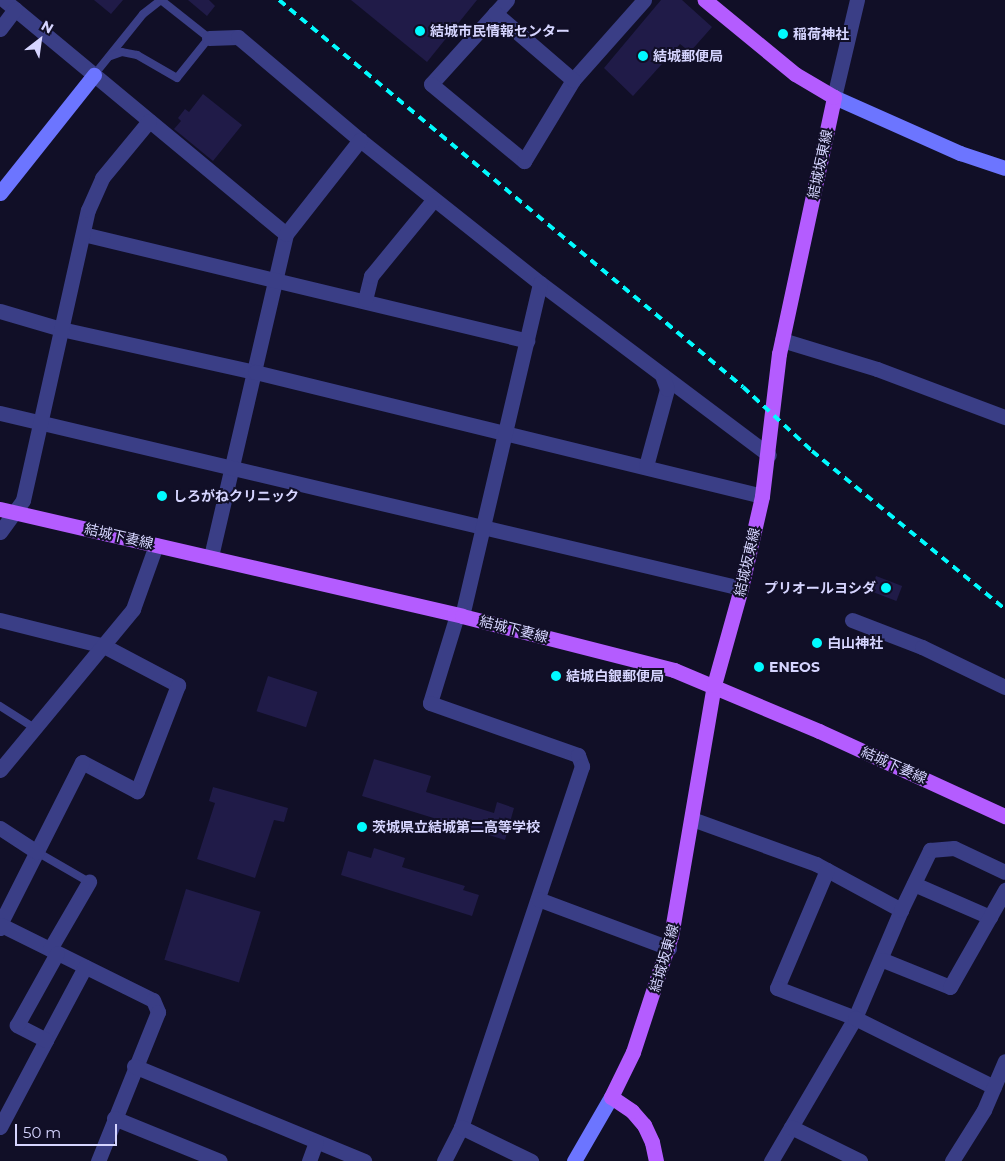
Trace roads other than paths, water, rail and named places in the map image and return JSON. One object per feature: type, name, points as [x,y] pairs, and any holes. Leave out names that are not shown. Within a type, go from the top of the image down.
[{"type":"main road","points":[[705,0],[795,74],[834,98]]},
{"type":"main road","name":"結城坂東線","points":[[612,1097],[633,1052],[669,948],[714,685],[741,588],[762,496],[769,455],[782,340],[834,98]]},
{"type":"main road","name":"結城下妻線","points":[[0,509],[460,616],[674,670],[714,685],[1005,816]]},
{"type":"main road","points":[[612,1097],[632,1111],[644,1125],[652,1142],[656,1161]]},
{"type":"street","points":[[507,0],[431,84],[524,161],[573,80],[644,0]]},
{"type":"street","points":[[857,0],[834,98],[960,153],[1005,168]]},
{"type":"street","points":[[0,29],[10,5],[286,234]]},
{"type":"street","points":[[495,13],[573,80]]},
{"type":"street","points":[[209,38],[238,37],[360,140],[540,284],[769,455]]},
{"type":"street","points":[[0,193],[94,76]]},
{"type":"street","points":[[0,532],[23,500],[88,210],[102,178],[150,120]]},
{"type":"street","points":[[211,557],[286,234],[360,140]]},
{"type":"street","points":[[365,300],[371,276],[434,200]]},
{"type":"street","points":[[83,234],[276,278],[527,341]]},
{"type":"street","points":[[444,1161],[461,1128],[582,766],[578,756],[430,703],[460,616],[484,526],[540,284]]},
{"type":"street","points":[[0,311],[61,329],[255,372],[506,434],[646,466],[762,496]]},
{"type":"street","points":[[782,340],[877,368],[1005,417]]},
{"type":"street","points":[[646,466],[667,389],[662,375]]},
{"type":"street","points":[[0,413],[741,588]]},
{"type":"street","points":[[2,765],[36,729],[134,609],[156,545]]},
{"type":"street","points":[[0,620],[104,646],[178,685],[137,791],[82,762],[0,926],[153,1000],[158,1012],[134,1066],[98,1161]]},
{"type":"street","points":[[852,620],[922,647],[1005,687]]},
{"type":"street","points":[[692,819],[827,870],[901,910]]},
{"type":"street","points":[[0,828],[37,852]]},
{"type":"street","points":[[771,1161],[855,1018],[883,960],[901,910],[930,850],[954,848],[1005,872]]},
{"type":"street","points":[[827,870],[777,988],[855,1018],[994,1087]]},
{"type":"street","points":[[46,1040],[17,1025],[89,882]]},
{"type":"street","points":[[914,884],[990,917]]},
{"type":"street","points":[[883,960],[950,987],[1005,890]]},
{"type":"street","points":[[538,899],[669,948]]},
{"type":"street","points":[[0,1127],[85,967]]},
{"type":"street","points":[[952,1161],[984,1110],[1005,1061]]},
{"type":"street","points":[[134,1066],[364,1161]]},
{"type":"street","points":[[574,1161],[612,1097]]},
{"type":"street","points":[[114,1118],[220,1161]]},
{"type":"street","points":[[791,1127],[860,1161]]},
{"type":"street","points":[[461,1128],[531,1161]]},
{"type":"street","points":[[309,1161],[316,1142]]},
{"type":"lane","points":[[94,76],[143,14],[161,0],[209,38],[176,78],[137,55],[122,52],[111,56]]},
{"type":"lane","points":[[0,706],[36,729]]},
{"type":"lane","points":[[37,852],[89,882]]},
{"type":"railway","points":[[279,0],[743,387],[812,451],[1005,609]]},
{"type":"place","name":"結城市民情報センター","points":[[420,31]]},
{"type":"place","name":"稲荷神社","points":[[783,34]]},
{"type":"place","name":"結城郵便局","points":[[643,56]]},
{"type":"place","name":"しろがねクリニック","points":[[162,496]]},
{"type":"place","name":"プリオールヨシダ","points":[[886,588]]},
{"type":"place","name":"白山神社","points":[[817,643]]},
{"type":"place","name":"ENEOS","points":[[759,667]]},
{"type":"place","name":"結城白銀郵便局","points":[[556,676]]},
{"type":"place","name":"茨城県立結城第二高等学校","points":[[362,827]]}]
